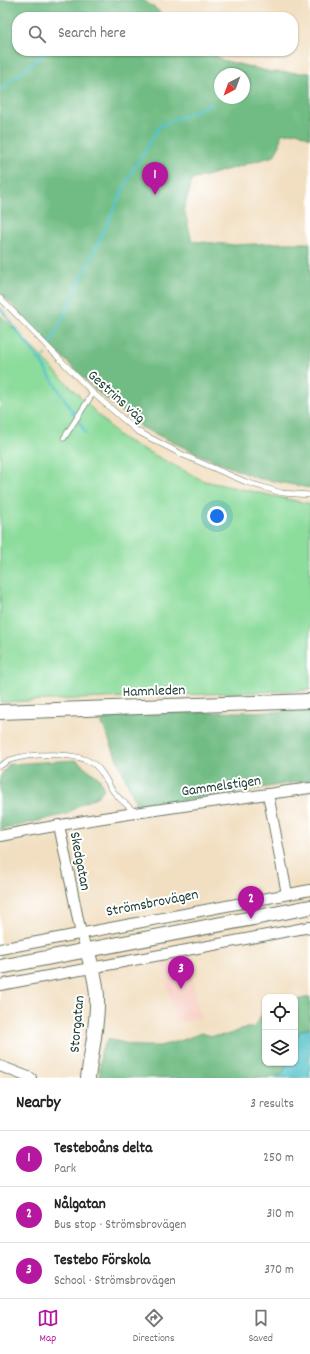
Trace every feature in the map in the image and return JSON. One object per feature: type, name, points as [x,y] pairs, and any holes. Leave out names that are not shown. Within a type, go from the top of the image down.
[{"type":"street","name":"Hamnleden","points":[[0,712],[310,702]]},
{"type":"street","name":"Gammelstigen","points":[[0,836],[135,812],[310,788]]},
{"type":"street","points":[[268,794],[287,894]]},
{"type":"street","name":"Skedgatan","points":[[59,825],[81,934],[87,951]]},
{"type":"street","name":"Strömsbrovägen","points":[[0,949],[310,890]]},
{"type":"street","points":[[0,967],[310,907]]},
{"type":"street","points":[[0,985],[310,927]]},
{"type":"street","name":"Storgatan","points":[[87,951],[97,993],[97,1009],[88,1078]]},
{"type":"street","points":[[0,1066],[31,1078]]},
{"type":"lane","name":"Gestrins väg","points":[[0,298],[93,393],[137,431],[181,454],[246,482],[282,492],[310,495]]},
{"type":"lane","points":[[64,438],[93,393]]},
{"type":"lane","points":[[0,766],[10,760],[30,756],[64,755],[81,758],[96,766],[102,773],[112,791],[135,812]]},
{"type":"shaded area","points":[[187,954],[200,1018],[175,1023],[162,959]]},
{"type":"green space","points":[[0,0],[143,0],[159,12],[12,12],[12,56],[216,56],[222,60],[271,72],[310,73],[310,138],[297,132],[281,134],[280,145],[274,156],[192,180],[184,209],[192,241],[235,245],[310,243],[310,488],[257,478],[200,455],[141,427],[99,393],[38,333],[0,292]]},
{"type":"green space","points":[[0,315],[120,437],[204,481],[310,504],[310,690],[0,702]]},
{"type":"green space","points":[[310,711],[310,780],[138,808],[98,714]]},
{"type":"green space","points":[[76,760],[99,778],[104,789],[98,796],[81,804],[67,814],[0,830],[0,777],[9,764]]},
{"type":"green space","points":[[310,997],[310,1027],[300,1031],[298,1035],[298,1030],[298,999]]},
{"type":"green space","points":[[262,1015],[262,1066],[286,1066],[282,1074],[274,1078],[99,1078],[101,1051],[108,1039],[137,1046],[159,1046],[183,1040],[201,1033],[212,1036],[228,1035],[241,1029],[254,1027]]},
{"type":"water","points":[[310,1027],[310,1078],[274,1078],[282,1074],[286,1066],[298,1066],[298,1035],[300,1031]]},
{"type":"waterway","points":[[0,90],[41,56]]},
{"type":"waterway","points":[[51,343],[129,177],[160,126],[211,104]]},
{"type":"waterway","points":[[0,308],[41,362],[74,414]]},
{"type":"waterway","points":[[41,362],[45,355]]},
{"type":"waterway","points":[[79,422],[86,434]]},
{"type":"place","name":"Testeboåns delta","points":[[155,195]]},
{"type":"place","name":"Nålgatan","points":[[251,919]]},
{"type":"place","name":"Testebo Förskola","points":[[181,989]]}]
